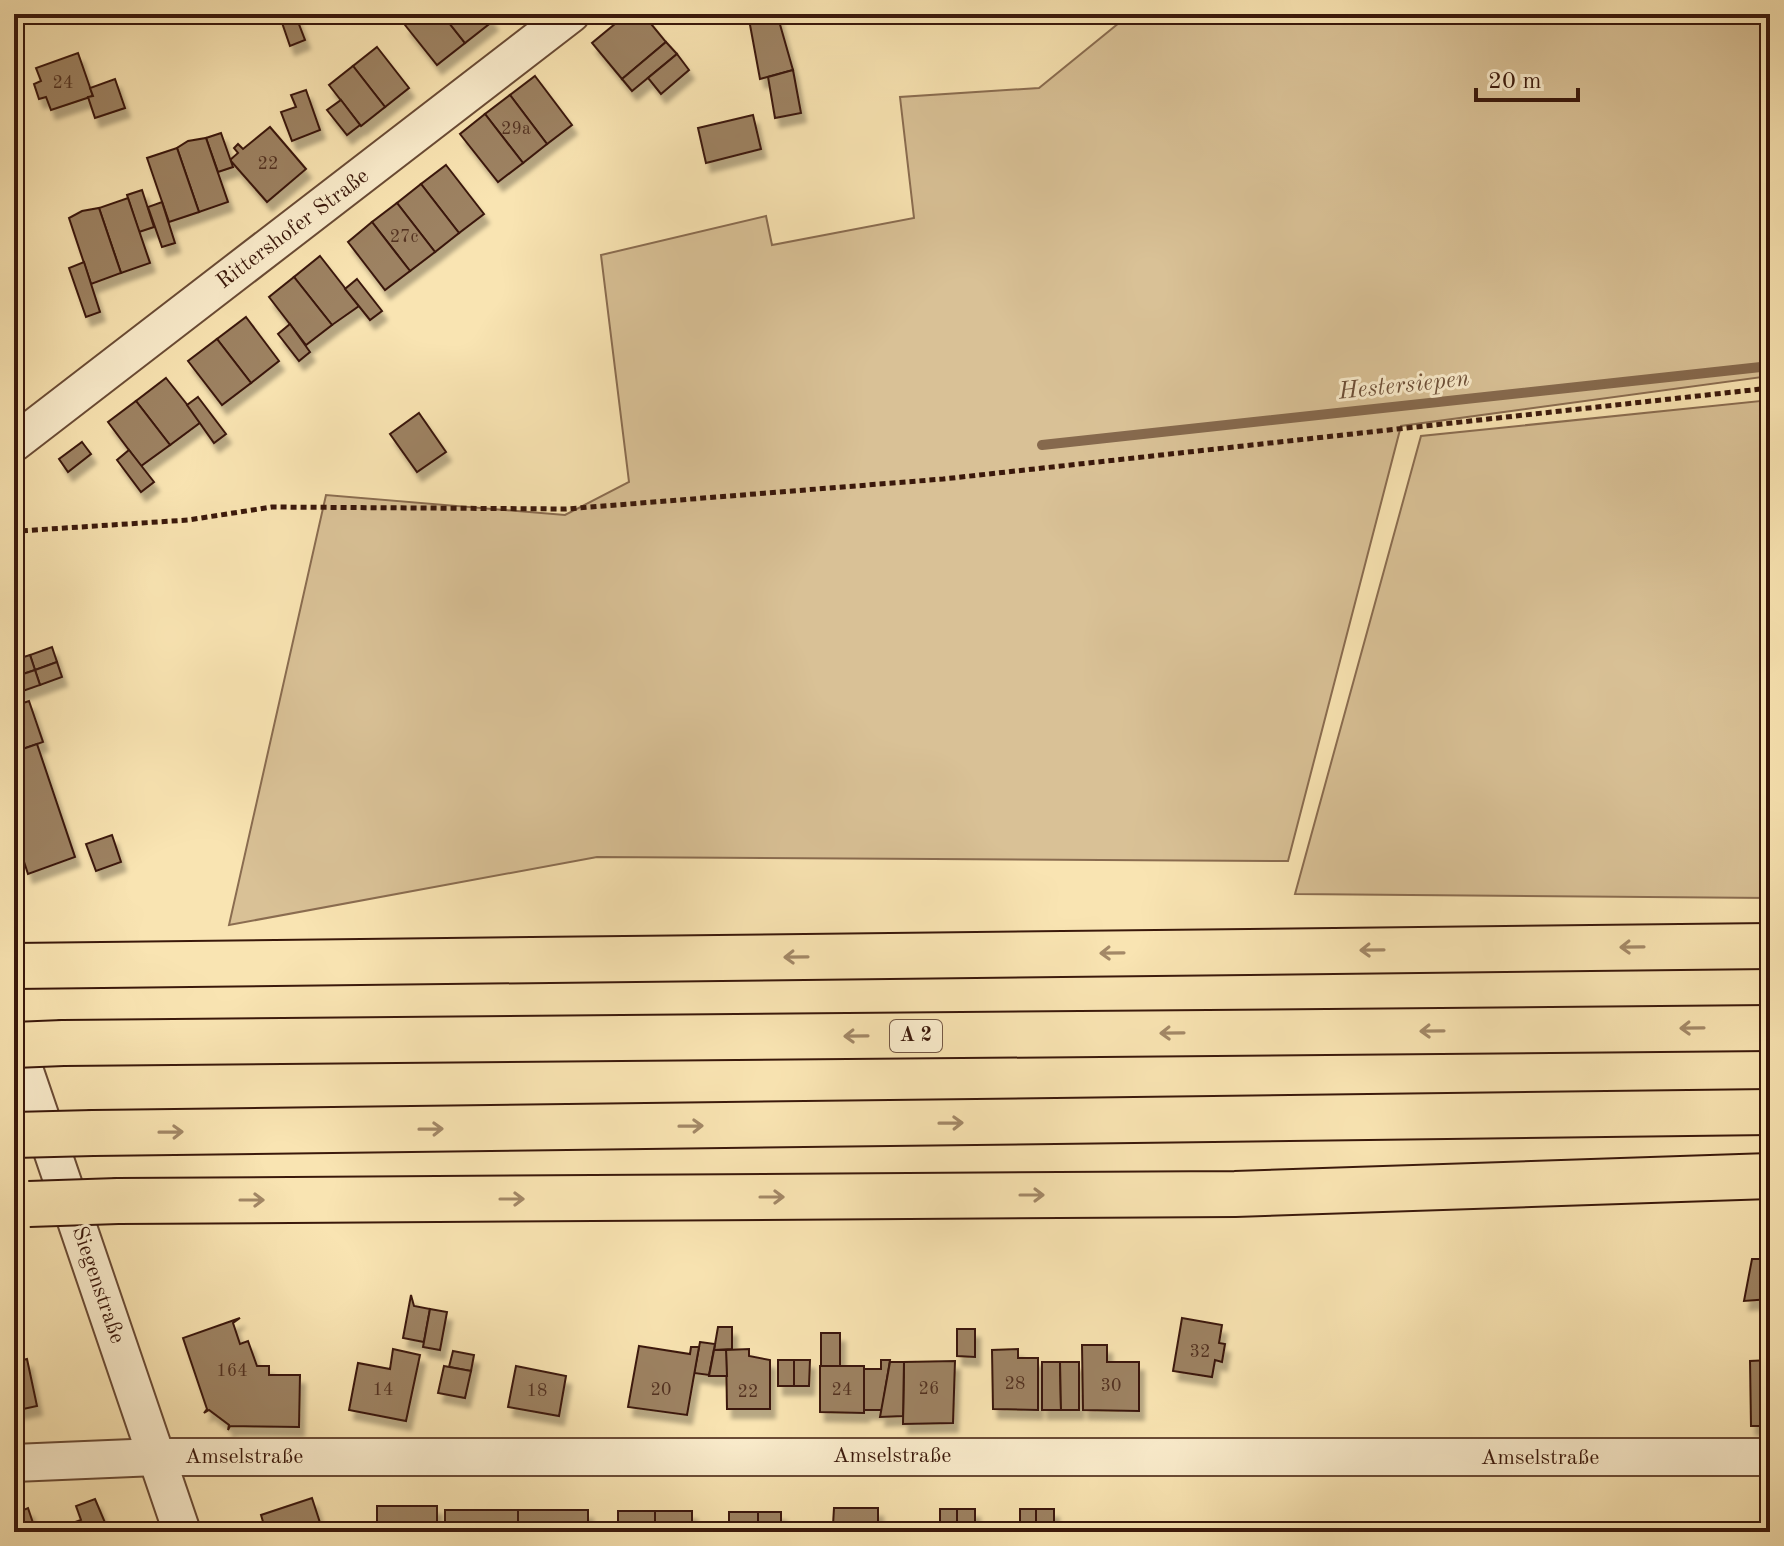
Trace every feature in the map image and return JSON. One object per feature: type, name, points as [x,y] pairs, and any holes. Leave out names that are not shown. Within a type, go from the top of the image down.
[{"type":"highway","points":[[25,966],[1770,946]]},
{"type":"highway","name":"A 2","points":[[14,1045],[1770,1028]]},
{"type":"highway","points":[[14,1135],[1770,1112]]},
{"type":"highway","points":[[22,1204],[1235,1194],[1770,1176]]},
{"type":"street","name":"Rittershofer Straße","points":[[14,443],[571,14]]},
{"type":"street","name":"Siegenstraße","points":[[14,1039],[182,1532]]},
{"type":"street","name":"Amselstraße","points":[[14,1463],[156,1457],[1770,1457]]},
{"type":"path","points":[[14,526],[19,531],[172,521],[272,507],[566,509],[880,484],[1770,388]]},
{"type":"shaded area","points":[[1130,14],[1770,14],[1770,376],[1401,426],[1288,861],[597,857],[229,925],[326,495],[565,515],[629,482],[601,255],[766,216],[772,245],[914,218],[900,97],[1039,88]]},
{"type":"shaded area","points":[[1770,400],[1770,898],[1295,894],[1421,436]]},
{"type":"building","points":[[279,14],[295,14],[305,40],[290,46]]},
{"type":"building","points":[[419,14],[442,14],[465,43],[437,65],[405,25]]},
{"type":"building","points":[[442,14],[487,14],[493,21],[465,43]]},
{"type":"building","points":[[627,14],[643,14],[666,42],[622,79],[592,43]]},
{"type":"building","points":[[748,14],[777,14],[793,70],[760,79]]},
{"type":"building","points":[[666,42],[677,54],[632,91],[622,79]]},
{"type":"building","points":[[377,47],[409,88],[385,107],[353,66]]},
{"type":"building","points":[[78,53],[93,96],[51,110],[46,97],[39,99],[34,84],[41,81],[36,68]]},
{"type":"building","points":[[677,54],[689,70],[661,94],[648,78]]},
{"type":"building","points":[[353,66],[385,107],[361,126],[329,85]]},
{"type":"building","points":[[793,70],[801,113],[775,118],[768,77]]},
{"type":"building","points":[[535,76],[572,125],[547,144],[510,95]]},
{"type":"building","points":[[115,79],[125,108],[95,118],[88,97],[93,96],[90,88]]},
{"type":"building","points":[[306,90],[320,130],[292,141],[281,112],[296,107],[291,95]]},
{"type":"building","points":[[510,95],[547,144],[523,163],[485,114]]},
{"type":"building","points":[[341,100],[360,125],[347,135],[327,110]]},
{"type":"building","points":[[485,114],[523,163],[498,182],[460,134]]},
{"type":"building","points":[[753,115],[761,149],[706,163],[698,128]]},
{"type":"building","points":[[270,127],[306,169],[267,202],[230,160],[238,153],[234,148],[238,144],[243,149]]},
{"type":"building","points":[[221,133],[233,167],[218,172],[206,138]]},
{"type":"building","points":[[206,138],[228,202],[199,212],[177,148],[188,141]]},
{"type":"building","points":[[177,148],[199,212],[169,222],[147,158]]},
{"type":"building","points":[[446,165],[484,214],[459,233],[421,184]]},
{"type":"building","points":[[421,184],[459,233],[435,252],[397,203]]},
{"type":"building","points":[[142,190],[154,227],[139,232],[127,195]]},
{"type":"building","points":[[128,198],[150,263],[121,273],[99,208]]},
{"type":"building","points":[[162,202],[175,243],[162,247],[148,207]]},
{"type":"building","points":[[397,203],[435,252],[410,271],[372,222]]},
{"type":"building","points":[[99,208],[121,273],[91,284],[69,218],[82,211]]},
{"type":"building","points":[[372,222],[410,271],[385,290],[348,242]]},
{"type":"building","points":[[320,256],[359,306],[332,325],[294,277]]},
{"type":"building","points":[[84,262],[100,312],[86,317],[69,268]]},
{"type":"building","points":[[294,277],[332,325],[306,345],[269,297]]},
{"type":"building","points":[[357,279],[382,311],[370,320],[345,289]]},
{"type":"building","points":[[246,317],[279,361],[251,383],[217,339]]},
{"type":"building","points":[[290,324],[310,352],[299,361],[278,334]]},
{"type":"building","points":[[217,339],[251,383],[222,405],[188,361]]},
{"type":"building","points":[[166,378],[201,422],[170,445],[136,401]]},
{"type":"building","points":[[198,397],[226,434],[214,443],[187,405]]},
{"type":"building","points":[[136,401],[170,445],[141,466],[108,422]]},
{"type":"building","points":[[419,413],[446,452],[417,472],[390,434]]},
{"type":"building","points":[[82,442],[91,454],[68,472],[59,459]]},
{"type":"building","points":[[129,450],[154,482],[141,492],[117,460]]},
{"type":"building","points":[[52,647],[57,662],[35,670],[30,655]]},
{"type":"building","points":[[30,655],[35,670],[14,677],[14,660]]},
{"type":"building","points":[[57,662],[62,677],[40,685],[35,670]]},
{"type":"building","points":[[35,670],[40,685],[14,694],[14,677]]},
{"type":"building","points":[[29,701],[43,742],[14,752],[14,706]]},
{"type":"building","points":[[37,744],[75,857],[28,874],[14,831],[14,752]]},
{"type":"building","points":[[112,835],[121,862],[96,871],[86,844]]},
{"type":"building","points":[[1752,1259],[1770,1259],[1770,1299],[1744,1301]]},
{"type":"building","points":[[411,1295],[414,1306],[430,1309],[424,1342],[403,1338]]},
{"type":"building","points":[[430,1309],[447,1312],[440,1350],[423,1347]]},
{"type":"building","points":[[240,1318],[233,1323],[240,1344],[248,1341],[257,1366],[269,1366],[269,1375],[300,1375],[299,1427],[230,1426],[228,1430],[229,1425],[209,1410],[204,1413],[207,1409],[183,1338]]},
{"type":"building","points":[[1182,1318],[1222,1325],[1219,1343],[1225,1344],[1222,1362],[1215,1360],[1212,1377],[1173,1371]]},
{"type":"building","points":[[718,1327],[732,1327],[732,1349],[714,1350]]},
{"type":"building","points":[[957,1329],[975,1329],[975,1357],[957,1356]]},
{"type":"building","points":[[821,1333],[840,1333],[840,1366],[821,1366]]},
{"type":"building","points":[[700,1342],[715,1344],[709,1375],[694,1373]]},
{"type":"building","points":[[1082,1345],[1107,1345],[1107,1362],[1139,1362],[1139,1411],[1083,1410]]},
{"type":"building","points":[[639,1346],[690,1354],[691,1347],[699,1347],[687,1415],[628,1407]]},
{"type":"building","points":[[393,1349],[420,1355],[406,1421],[349,1410],[358,1363],[390,1369]]},
{"type":"building","points":[[749,1349],[749,1356],[770,1360],[770,1409],[727,1409],[726,1350]]},
{"type":"building","points":[[1018,1349],[1018,1358],[1038,1358],[1038,1410],[993,1409],[992,1350]]},
{"type":"building","points":[[714,1350],[726,1350],[727,1376],[709,1376]]},
{"type":"building","points":[[453,1351],[474,1355],[471,1371],[449,1367]]},
{"type":"building","points":[[27,1359],[37,1406],[14,1411],[14,1362]]},
{"type":"building","points":[[778,1360],[794,1360],[794,1386],[778,1386]]},
{"type":"building","points":[[794,1360],[810,1360],[809,1386],[794,1386]]},
{"type":"building","points":[[881,1360],[890,1360],[882,1410],[864,1410],[864,1369],[881,1369]]},
{"type":"building","points":[[1770,1360],[1770,1426],[1751,1426],[1750,1361]]},
{"type":"building","points":[[955,1361],[953,1423],[903,1424],[904,1362]]},
{"type":"building","points":[[890,1362],[904,1362],[903,1416],[880,1417]]},
{"type":"building","points":[[1042,1362],[1060,1362],[1061,1410],[1042,1410]]},
{"type":"building","points":[[1060,1362],[1079,1362],[1079,1410],[1061,1410]]},
{"type":"building","points":[[444,1366],[471,1371],[465,1398],[438,1393]]},
{"type":"building","points":[[516,1366],[566,1376],[559,1416],[508,1407]]},
{"type":"building","points":[[820,1366],[864,1366],[864,1413],[820,1412]]},
{"type":"building","points":[[312,1498],[323,1532],[266,1532],[261,1515]]},
{"type":"building","points":[[95,1499],[109,1532],[63,1532],[61,1527],[81,1520],[76,1506]]},
{"type":"building","points":[[377,1506],[437,1506],[437,1532],[377,1532]]},
{"type":"building","points":[[28,1508],[36,1532],[20,1532],[14,1514]]},
{"type":"building","points":[[834,1508],[878,1508],[878,1532],[828,1532],[828,1525],[833,1525]]},
{"type":"building","points":[[940,1509],[957,1509],[957,1532],[940,1532]]},
{"type":"building","points":[[957,1509],[975,1509],[975,1532],[957,1532]]},
{"type":"building","points":[[1020,1509],[1036,1509],[1036,1532],[1020,1532]]},
{"type":"building","points":[[1036,1509],[1054,1509],[1054,1532],[1036,1532]]},
{"type":"building","points":[[445,1510],[518,1510],[518,1532],[445,1532]]},
{"type":"building","points":[[518,1510],[588,1510],[588,1532],[518,1532]]},
{"type":"building","points":[[618,1511],[655,1511],[655,1532],[618,1532]]},
{"type":"building","points":[[655,1511],[692,1511],[692,1532],[655,1532]]},
{"type":"building","points":[[729,1512],[758,1512],[758,1532],[729,1532]]},
{"type":"building","points":[[758,1512],[781,1512],[781,1532],[758,1532]]},
{"type":"waterway","name":"Hestersiepen","points":[[1042,445],[1770,366]]}]
